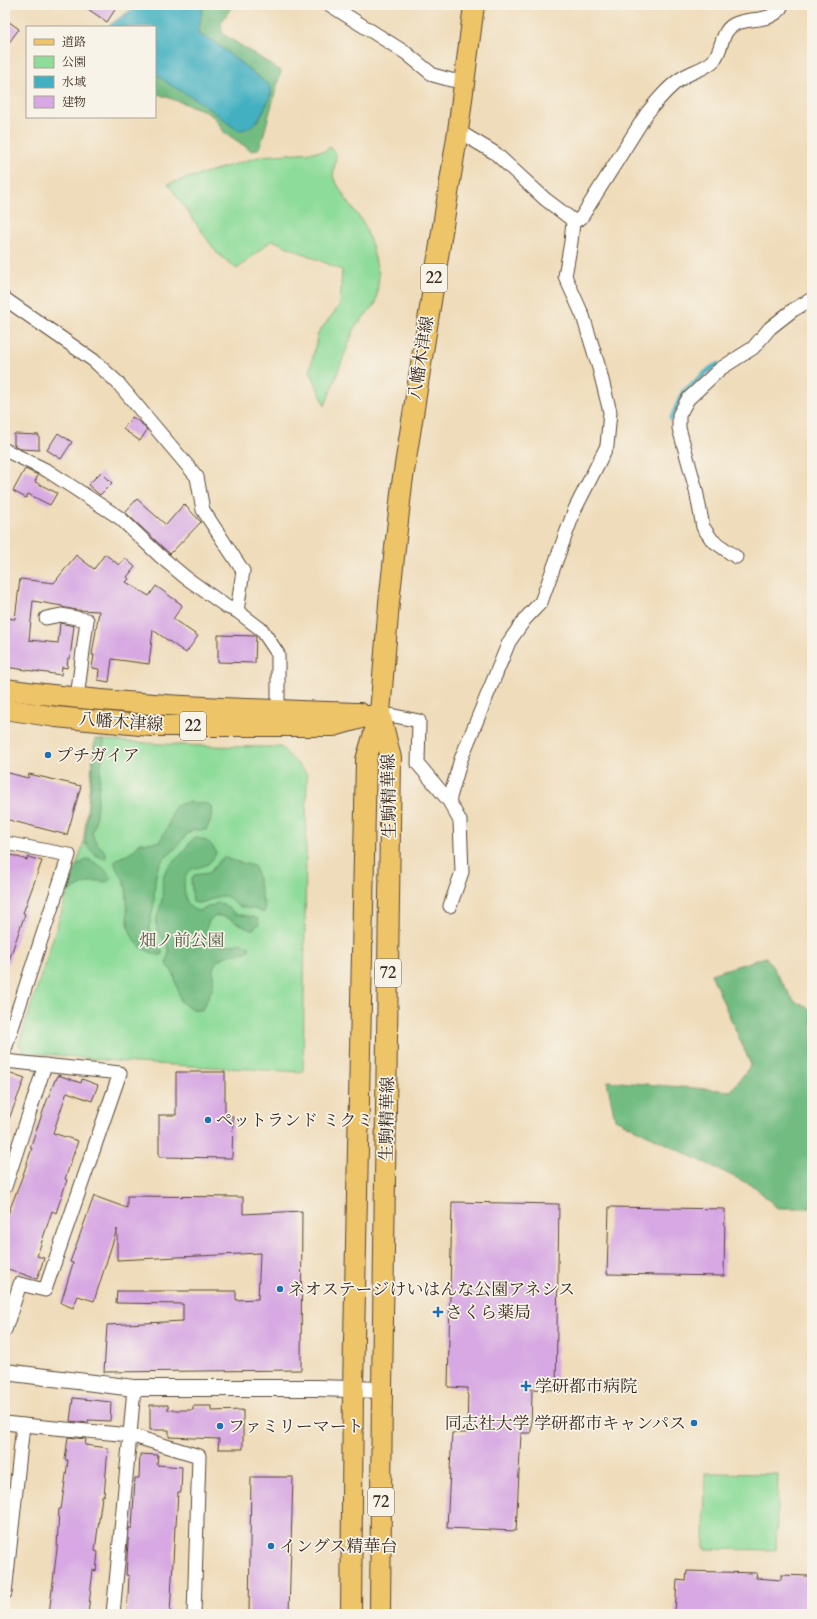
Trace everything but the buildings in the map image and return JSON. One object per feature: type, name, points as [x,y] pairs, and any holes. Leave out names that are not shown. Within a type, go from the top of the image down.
[{"type":"main road","name":"八幡木津線","points":[[380,713],[389,603],[402,484],[458,131],[474,5]]},
{"type":"main road","name":"八幡木津線","points":[[5,689],[76,698],[155,704],[278,711],[380,713]]},
{"type":"main road","name":"八幡木津線","points":[[5,709],[56,717],[151,726],[334,726],[380,713]]},
{"type":"main road","name":"生駒精華線","points":[[351,1614],[353,1389],[366,760],[380,713]]},
{"type":"main road","name":"生駒精華線","points":[[380,713],[392,758],[380,1614]]},
{"type":"street","points":[[330,5],[406,54],[433,75],[451,80],[465,81]]},
{"type":"street","points":[[573,222],[581,218],[647,113],[658,100],[682,78],[714,61],[726,30],[736,23],[769,16],[780,9],[782,5]]},
{"type":"street","points":[[449,800],[462,759],[509,642],[525,619],[541,602],[575,508],[607,446],[610,412],[583,316],[565,276],[573,222],[545,199],[495,153],[458,131]]},
{"type":"street","points":[[5,299],[93,360],[112,378],[197,477],[203,510],[243,571],[237,611]]},
{"type":"street","points":[[736,556],[712,540],[703,527],[696,490],[679,428],[679,415],[688,400],[720,369],[753,348],[770,328],[793,310],[812,299]]},
{"type":"street","points":[[5,450],[48,471],[120,518],[160,556],[185,577],[227,607],[237,611],[262,630],[278,654],[278,711]]},
{"type":"street","points":[[46,618],[61,615],[87,620],[76,698]]},
{"type":"street","points":[[380,713],[418,721],[418,764],[449,800],[460,821],[462,872],[450,906]]},
{"type":"street","points":[[5,843],[69,855],[5,1049]]},
{"type":"street","points":[[5,1061],[120,1073],[45,1290],[20,1284],[6,1326]]},
{"type":"street","points":[[5,1188],[45,1065]]},
{"type":"street","points":[[5,1372],[134,1388],[382,1390]]},
{"type":"street","points":[[113,1614],[134,1388]]},
{"type":"street","points":[[5,1423],[130,1435],[198,1456],[194,1614]]},
{"type":"street","points":[[5,1593],[23,1425]]},
{"type":"green space","points":[[203,5],[230,5],[232,6],[221,23],[223,34],[281,71],[260,148],[252,151],[224,132],[214,117],[203,110],[156,93],[156,73],[216,112],[229,124],[259,120],[272,93],[271,87],[216,43],[198,34]]},
{"type":"green space","points":[[330,147],[336,155],[333,177],[346,199],[364,224],[372,246],[379,275],[376,303],[355,327],[325,406],[310,370],[318,333],[340,305],[342,270],[272,240],[237,269],[217,253],[168,184],[262,156],[325,151]]},
{"type":"green space","name":"畑ノ前公園","points":[[95,739],[141,743],[234,747],[281,747],[307,774],[303,1072],[135,1063],[24,1052],[19,1044],[83,845]]},
{"type":"green space","points":[[95,739],[104,740],[95,824],[92,833],[95,841],[106,854],[106,858],[104,859],[94,854],[85,843]]},
{"type":"green space","points":[[189,802],[208,804],[211,806],[211,818],[206,830],[193,830],[187,834],[177,847],[162,861],[157,870],[154,904],[149,928],[152,937],[162,950],[162,955],[158,955],[139,945],[133,938],[128,921],[127,893],[125,884],[116,868],[115,862],[119,858],[131,853],[140,843],[159,842],[168,827],[172,812],[177,805]]},
{"type":"green space","points":[[195,838],[208,842],[216,853],[209,863],[190,870],[185,877],[185,896],[190,907],[198,911],[218,903],[223,904],[236,914],[258,919],[259,924],[252,930],[220,916],[214,917],[209,921],[206,929],[215,943],[220,945],[243,944],[250,946],[249,950],[246,952],[225,956],[217,961],[213,969],[213,988],[202,1010],[196,1010],[181,1002],[174,975],[166,962],[169,955],[168,945],[157,930],[156,924],[162,900],[165,872]]},
{"type":"green space","points":[[223,857],[255,867],[265,909],[263,913],[237,905],[226,896],[219,896],[200,903],[193,902],[191,881],[194,875],[209,873]]},
{"type":"green space","points":[[88,859],[104,869],[111,878],[106,882],[96,881],[82,885],[68,892],[76,866]]},
{"type":"green space","points":[[766,957],[794,1001],[812,1010],[812,1208],[777,1208],[755,1187],[615,1119],[607,1081],[731,1091],[751,1065],[711,974]]},
{"type":"green space","points":[[705,1473],[778,1474],[776,1550],[704,1549]]},
{"type":"water","points":[[138,5],[203,5],[198,34],[216,43],[271,87],[269,99],[256,122],[252,126],[238,130],[205,105],[171,85],[156,73],[156,26],[108,26]]},
{"type":"waterway","points":[[671,419],[683,392],[711,368],[718,364]]},
{"type":"place","name":"プチガイア","points":[[48,755]]},
{"type":"place","name":"ペットランド ミクミ","points":[[208,1120]]},
{"type":"place","name":"ネオステージけいはんな公園アネシス","points":[[280,1289]]},
{"type":"place","name":"さくら薬局","points":[[438,1312]]},
{"type":"place","name":"学研都市病院","points":[[526,1386]]},
{"type":"place","name":"同志社大学 学研都市キャンパス","points":[[694,1423]]},
{"type":"place","name":"ファミリーマート","points":[[220,1426]]},
{"type":"place","name":"イングス精華台","points":[[271,1546]]}]
